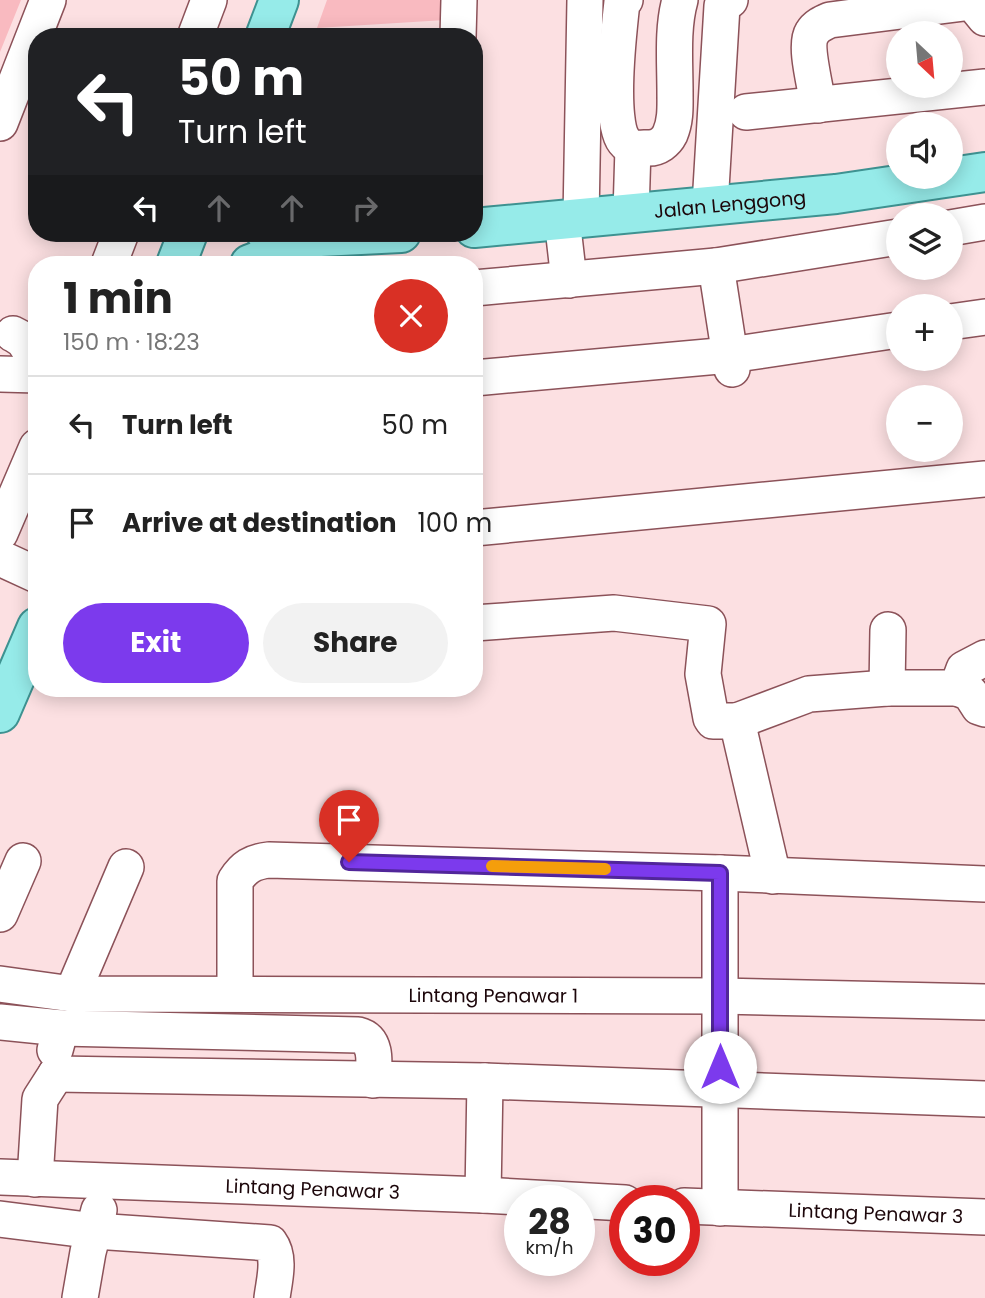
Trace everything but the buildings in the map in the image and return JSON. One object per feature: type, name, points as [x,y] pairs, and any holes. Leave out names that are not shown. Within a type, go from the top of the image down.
[{"type":"main road","points":[[268,28],[279,0]]},
{"type":"main road","points":[[281,28],[292,0]]},
{"type":"main road","name":"Jalan Lenggong","points":[[483,227],[836,194],[985,172]]},
{"type":"main road","points":[[272,256],[312,242]]},
{"type":"main road","points":[[0,713],[28,656]]},
{"type":"street","points":[[37,28],[48,0]]},
{"type":"street","points":[[198,28],[209,0]]},
{"type":"street","points":[[458,28],[459,0]]},
{"type":"street","points":[[569,280],[585,0]]},
{"type":"street","points":[[710,205],[722,6],[730,0]]},
{"type":"street","points":[[623,1],[617,54],[618,127],[623,140],[644,148],[668,138],[674,122],[678,3]]},
{"type":"street","points":[[818,105],[809,44],[812,33],[820,24],[830,20],[972,2],[985,18]]},
{"type":"street","points":[[0,123],[28,51]]},
{"type":"street","points":[[746,112],[985,87]]},
{"type":"street","points":[[642,212],[644,148]]},
{"type":"street","points":[[963,226],[985,222]]},
{"type":"street","points":[[483,287],[716,266],[886,239]]},
{"type":"street","points":[[716,266],[731,362]]},
{"type":"street","points":[[963,320],[985,317]]},
{"type":"street","points":[[483,378],[731,362],[886,332]]},
{"type":"street","points":[[13,334],[28,347]]},
{"type":"street","points":[[0,374],[28,374]]},
{"type":"street","points":[[0,533],[28,468]]},
{"type":"street","points":[[483,527],[985,479]]},
{"type":"street","points":[[0,558],[28,571]]},
{"type":"street","points":[[483,622],[614,613],[708,624],[703,674],[713,721],[737,721],[809,694],[887,688],[957,688],[970,692],[979,707],[985,709]]},
{"type":"street","points":[[887,688],[888,630]]},
{"type":"street","points":[[957,688],[964,668],[985,658]]},
{"type":"street","points":[[737,721],[773,876]]},
{"type":"street","points":[[235,993],[235,881],[243,869],[254,862],[269,860],[720,873],[985,884]]},
{"type":"street","points":[[0,914],[23,861]]},
{"type":"street","points":[[72,994],[126,867]]},
{"type":"street","points":[[720,873],[720,1208]]},
{"type":"street","name":"Lintang Penawar 1","points":[[0,984],[72,994],[720,996],[985,1002]]},
{"type":"street","points":[[0,1022],[61,1028],[358,1035],[370,1041],[373,1049],[373,1080]]},
{"type":"street","points":[[35,1179],[40,1099],[56,1074],[52,1060],[61,1028]]},
{"type":"street","points":[[56,1074],[485,1081],[985,1099]]},
{"type":"street","points":[[483,1195],[485,1081]]},
{"type":"street","name":"Lintang Penawar 3","points":[[0,1178],[483,1195],[609,1202]]},
{"type":"street","points":[[80,1298],[88,1252],[100,1209],[100,1182]]},
{"type":"street","name":"Lintang Penawar 3","points":[[700,1207],[985,1217]]},
{"type":"street","points":[[0,1219],[95,1231],[270,1243],[276,1259],[272,1298]]},
{"type":"shaded area","points":[[0,0],[21,0],[0,52]]},
{"type":"shaded area","points":[[327,0],[446,0],[445,20],[317,28]]},
{"type":"slow traffic","points":[[492,866],[605,869]]},
{"type":"route","points":[[349,862],[720,873],[720,1067]]}]
